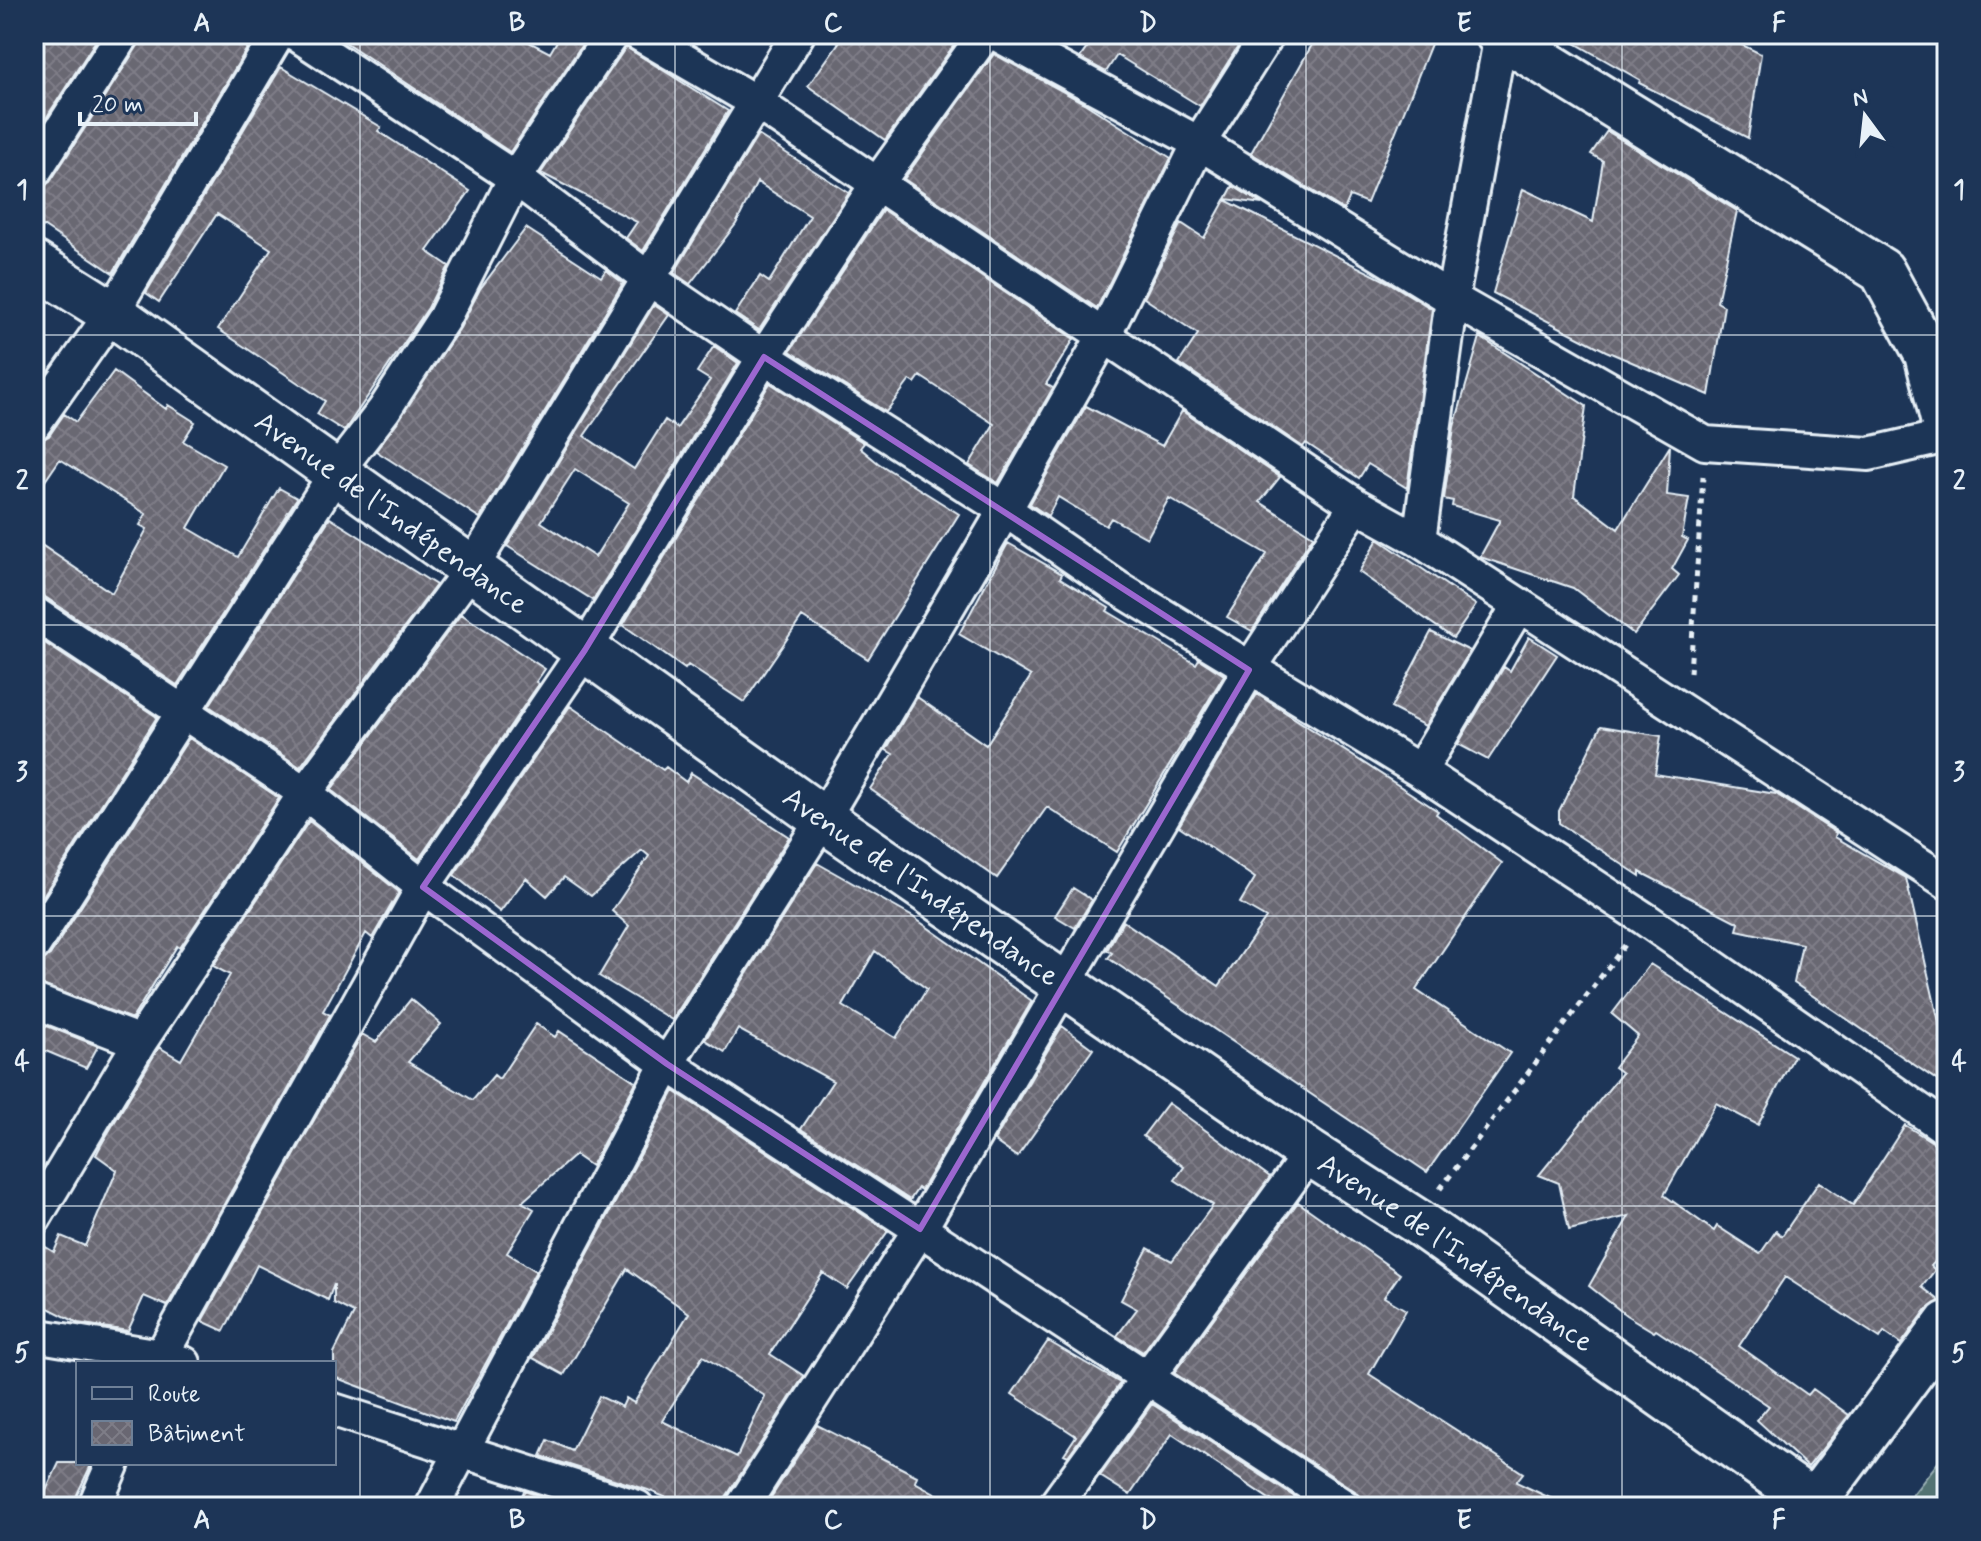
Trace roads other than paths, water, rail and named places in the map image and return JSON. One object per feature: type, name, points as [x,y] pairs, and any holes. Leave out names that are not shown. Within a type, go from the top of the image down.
[{"type":"main road","points":[[1501,34],[1882,271],[1927,354],[1947,436]]},
{"type":"main road","name":"Avenue de l'Indépendance","points":[[34,264],[112,313],[337,471],[823,819],[1310,1153],[1416,1221],[1799,1505]]},
{"type":"main road","points":[[1799,1505],[1947,1324]]},
{"type":"street","points":[[34,172],[123,34]]},
{"type":"street","points":[[34,424],[112,313],[278,34]]},
{"type":"street","points":[[296,34],[515,178],[648,278],[764,357],[1005,510],[1118,588],[1420,771],[1645,919],[1947,1129]]},
{"type":"street","points":[[34,945],[337,471],[384,410],[444,318],[515,178],[612,34]]},
{"type":"street","points":[[639,34],[754,101],[1356,505],[1419,540],[1687,717],[1947,882]]},
{"type":"street","points":[[34,1219],[140,1042],[305,793],[471,569],[754,101],[798,34]]},
{"type":"street","points":[[34,1335],[167,1361],[423,887],[585,650],[764,357],[877,184],[985,34]]},
{"type":"street","points":[[996,34],[1199,143],[1452,299],[1705,443],[1869,454],[1947,436]]},
{"type":"street","points":[[432,1507],[667,1064],[823,819],[1005,510],[1104,336],[1199,143],[1268,34]]},
{"type":"street","points":[[1419,540],[1452,299],[1501,34]]},
{"type":"street","points":[[742,1507],[920,1229],[1249,670],[1356,505]]},
{"type":"street","points":[[1420,771],[1519,605]]},
{"type":"street","points":[[34,613],[305,793],[423,887],[667,1064],[1345,1507]]},
{"type":"street","points":[[34,1001],[140,1042]]},
{"type":"street","points":[[1054,1507],[1310,1153]]},
{"type":"street","points":[[336,1411],[637,1507]]},
{"type":"street","points":[[94,1507],[112,1465]]}]
